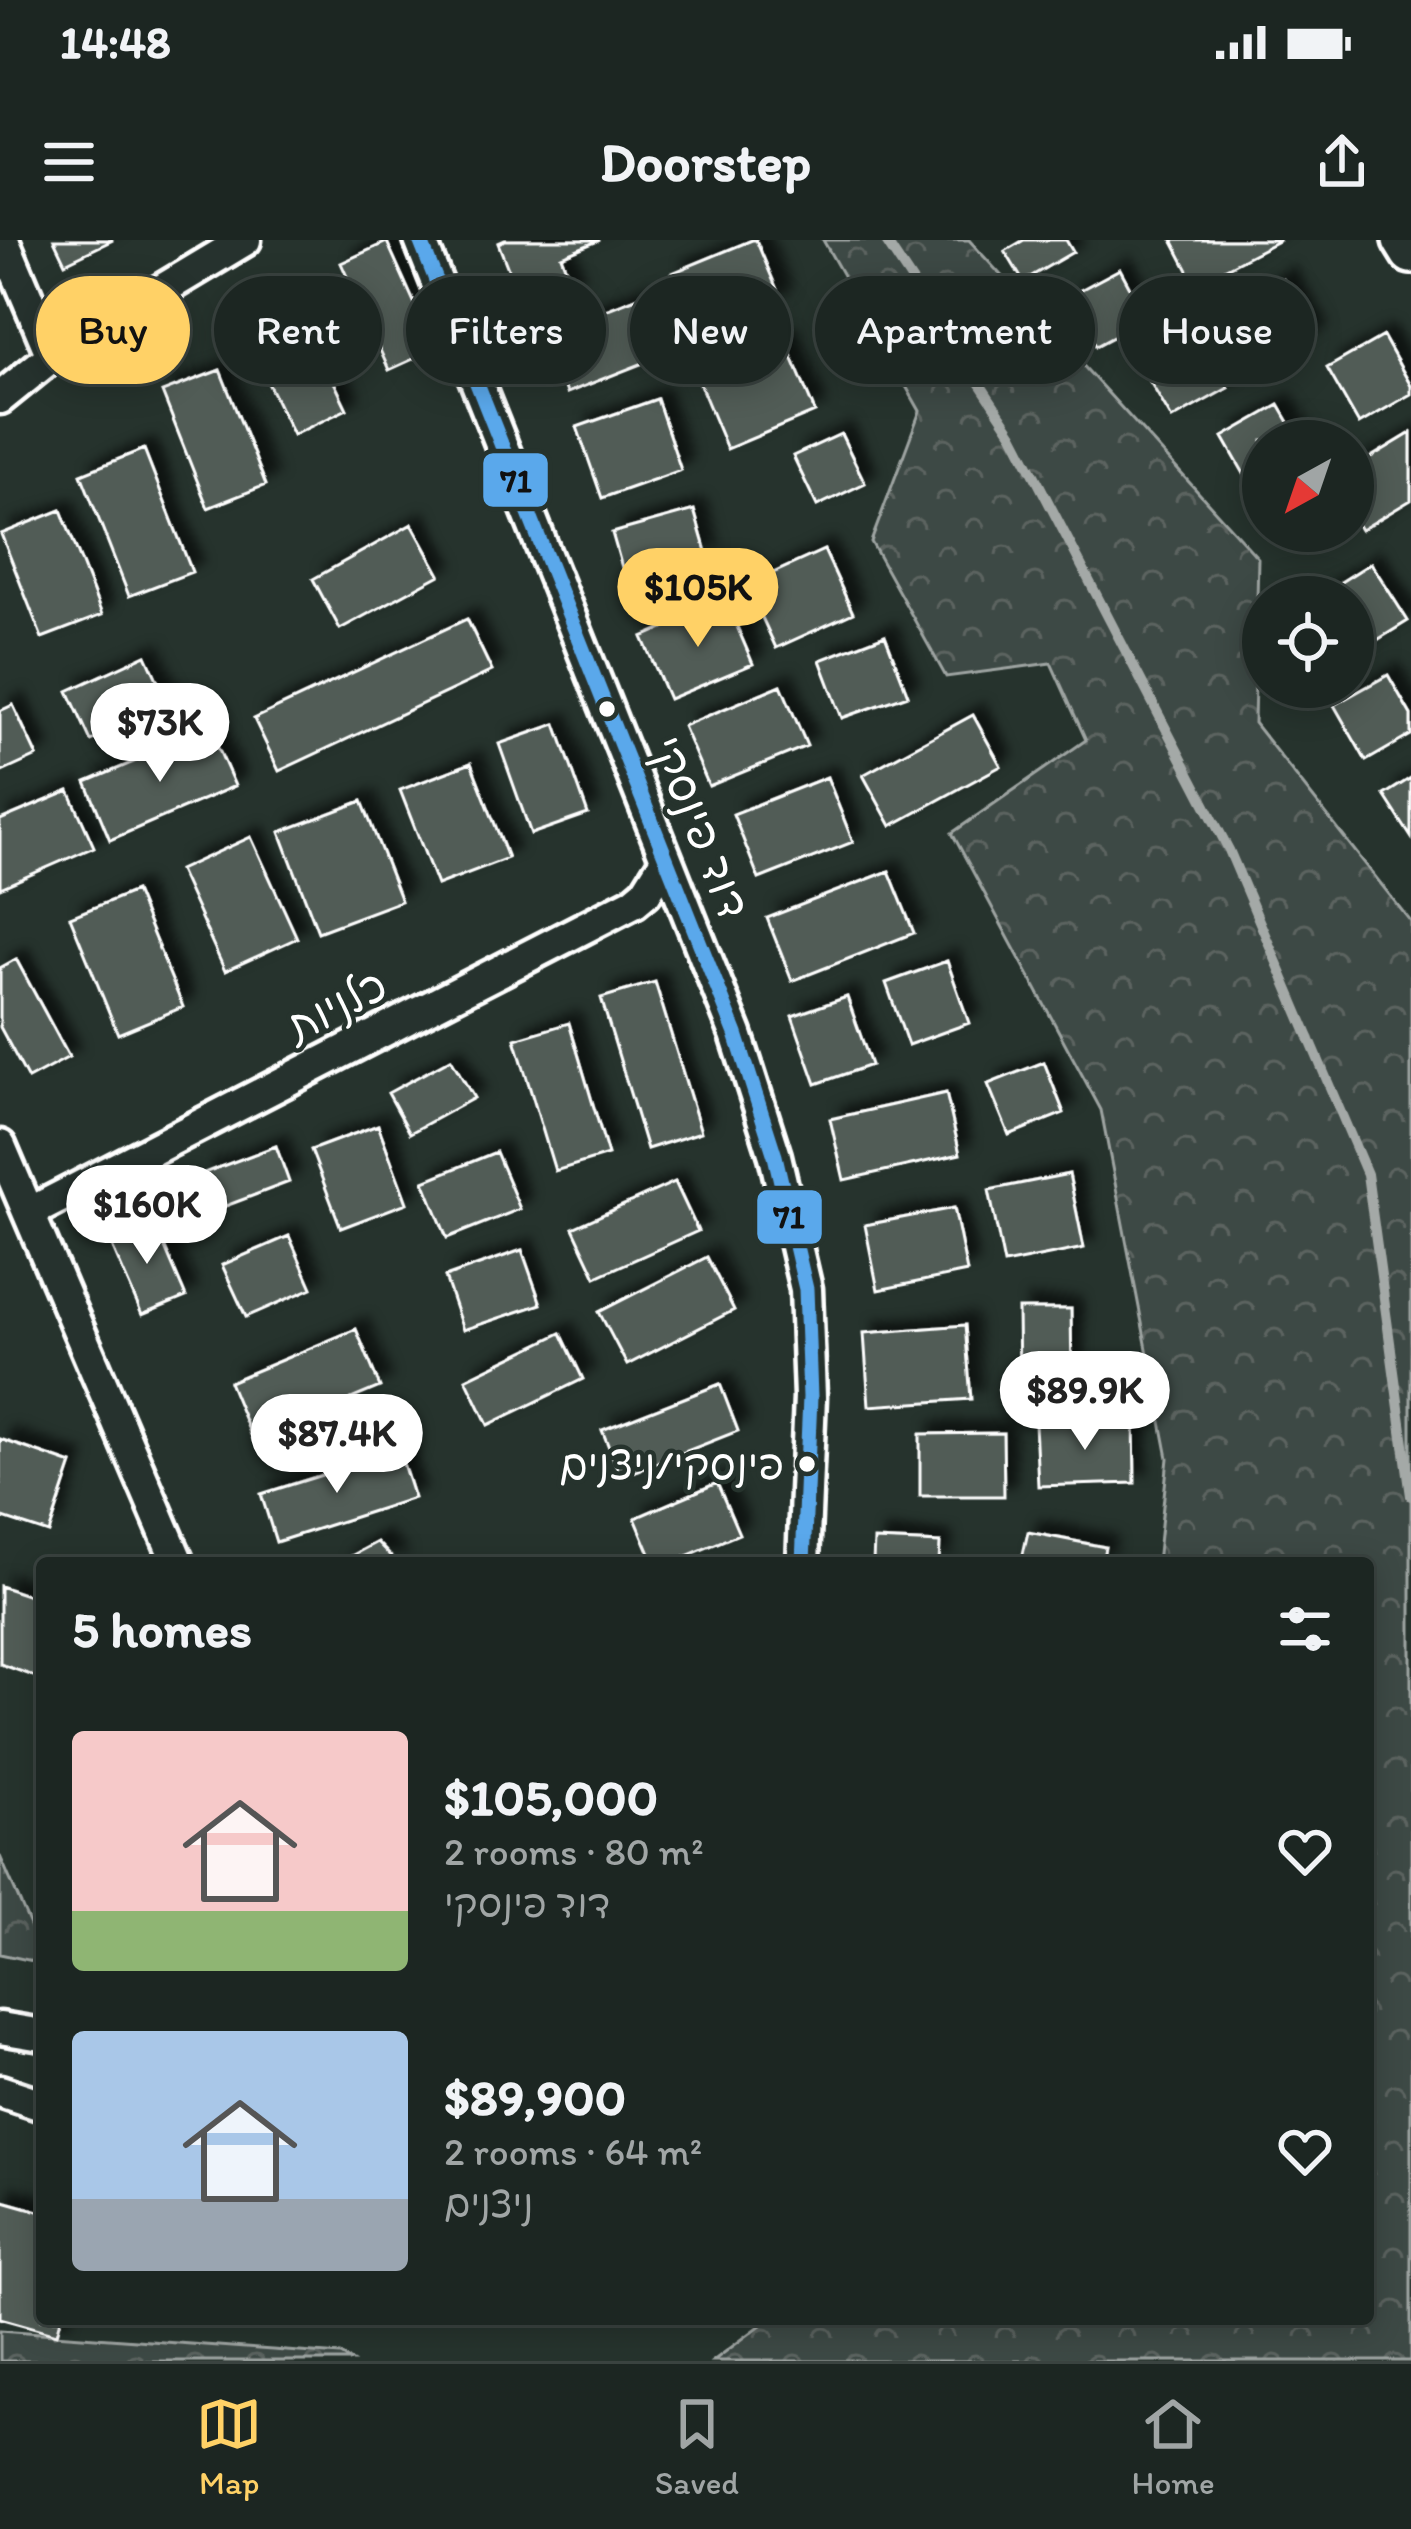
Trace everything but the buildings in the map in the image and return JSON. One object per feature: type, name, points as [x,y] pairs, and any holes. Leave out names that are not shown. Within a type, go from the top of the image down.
[{"type":"street","points":[[2,240],[36,319]]},
{"type":"street","points":[[185,276],[245,240]]},
{"type":"street","name":"דוד פינסקי","points":[[420,240],[736,1034],[776,1156],[806,1289],[810,1397],[803,1557]]},
{"type":"street","points":[[1403,240],[1411,253]]},
{"type":"street","points":[[0,398],[36,369]]},
{"type":"street","name":"כלניות","points":[[31,1212],[634,902],[646,892],[665,860]]},
{"type":"street","points":[[0,1146],[175,1557]]},
{"type":"street","points":[[0,2028],[36,2035]]},
{"type":"street","points":[[0,2091],[36,2103]]},
{"type":"green space","points":[[823,240],[969,240],[1002,276],[843,276]]},
{"type":"green space","points":[[1095,379],[1242,540],[1242,552],[1253,552],[1258,558],[1258,576],[1242,576],[1242,708],[1254,708],[1254,723],[1411,922],[1411,2361],[713,2361],[761,2325],[1374,2325],[1374,1557],[1158,1557],[1168,1458],[1101,1110],[952,833],[1086,740],[1051,663],[946,677],[871,542],[920,411],[905,384],[1095,384]]},
{"type":"green space","points":[[0,1856],[36,1939],[36,1962],[0,1954]]},
{"type":"green space","points":[[0,2330],[341,2355],[351,2361],[0,2361]]},
{"type":"waterway","points":[[885,240],[1013,434],[1229,850],[1367,1174],[1411,1496]]},
{"type":"transit line","name":"71","points":[[420,240],[736,1034],[775,1156],[806,1289],[810,1397],[803,1557]]},
{"type":"place","name":"פינסקי/ניצנים","points":[[807,1464]]}]
